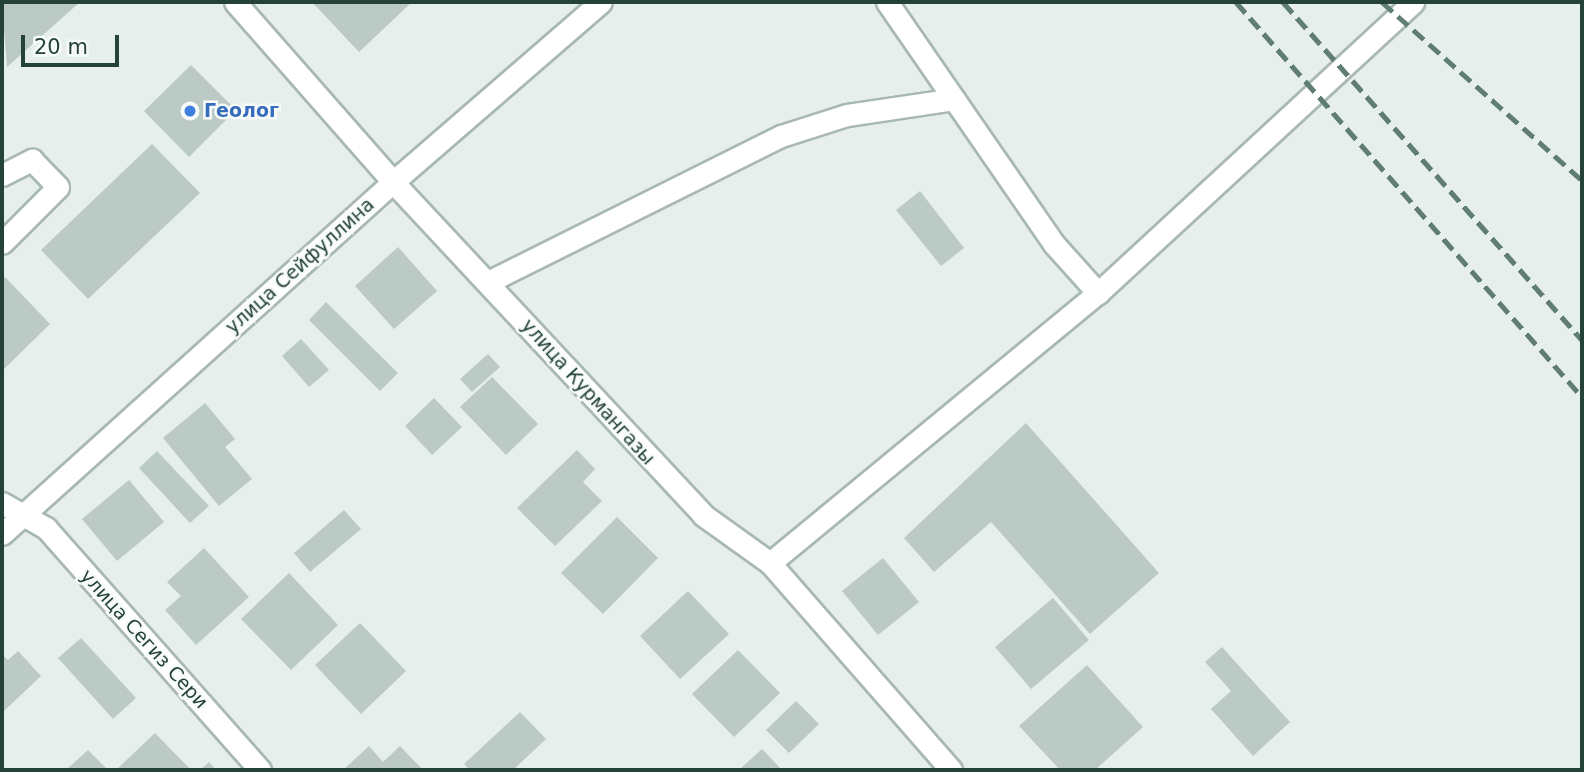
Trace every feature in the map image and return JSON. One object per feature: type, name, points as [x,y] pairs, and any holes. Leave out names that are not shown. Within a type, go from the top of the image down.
[{"type":"street","name":"улица Курмангазы","points":[[235,2],[393,182],[703,515],[770,563],[951,770]]},
{"type":"street","name":"улица Сейфуллина","points":[[2,534],[393,182],[601,2]]},
{"type":"street","points":[[887,2],[1054,244],[1098,293]]},
{"type":"street","points":[[770,563],[1098,293],[1413,2]]},
{"type":"street","points":[[488,282],[781,136],[847,115],[954,99]]},
{"type":"street","points":[[2,174],[32,160],[58,187],[2,243]]},
{"type":"street","name":"улица Сегиз Сери","points":[[2,503],[46,528],[260,770]]},
{"type":"building","points":[[2,2],[80,2],[7,67]]},
{"type":"building","points":[[312,2],[412,2],[359,52]]},
{"type":"building","name":"Геолог","points":[[191,65],[236,110],[189,157],[144,111]]},
{"type":"building","points":[[152,144],[200,193],[88,299],[41,250]]},
{"type":"building","points":[[920,191],[964,248],[941,266],[896,210]]},
{"type":"building","points":[[398,247],[437,291],[394,329],[355,286]]},
{"type":"building","points":[[5,277],[50,324],[2,371],[2,280]]},
{"type":"building","points":[[326,302],[398,373],[380,391],[309,320]]},
{"type":"building","points":[[301,339],[329,370],[309,387],[282,356]]},
{"type":"building","points":[[488,354],[500,367],[472,392],[460,379]]},
{"type":"building","points":[[492,377],[538,424],[506,455],[460,407]]},
{"type":"building","points":[[434,398],[462,427],[432,455],[405,426]]},
{"type":"building","points":[[205,403],[235,439],[225,447],[252,479],[219,506],[163,438]]},
{"type":"building","points":[[1026,423],[1159,573],[1090,634],[991,522],[934,572],[904,538]]},
{"type":"building","points":[[577,450],[595,469],[583,482],[602,501],[555,546],[517,508]]},
{"type":"building","points":[[157,451],[209,506],[190,523],[139,468]]},
{"type":"building","points":[[129,480],[164,522],[117,561],[82,519]]},
{"type":"building","points":[[344,510],[361,529],[310,572],[294,553]]},
{"type":"building","points":[[617,517],[658,558],[603,614],[561,573]]},
{"type":"building","points":[[204,548],[249,597],[196,645],[165,610],[181,596],[167,582]]},
{"type":"building","points":[[883,558],[919,602],[878,635],[842,591]]},
{"type":"building","points":[[289,573],[338,625],[291,670],[241,619]]},
{"type":"building","points":[[688,591],[729,634],[680,679],[640,636]]},
{"type":"building","points":[[1053,598],[1089,640],[1031,689],[995,647]]},
{"type":"building","points":[[360,623],[406,671],[361,714],[315,665]]},
{"type":"building","points":[[81,638],[136,698],[113,719],[58,658]]},
{"type":"building","points":[[1222,647],[1290,722],[1253,756],[1211,709],[1231,691],[1205,662]]},
{"type":"building","points":[[738,650],[780,693],[734,737],[692,694]]},
{"type":"building","points":[[18,651],[41,676],[4,711],[2,654],[8,660]]},
{"type":"building","points":[[1087,665],[1143,727],[1095,770],[1060,770],[1019,726]]},
{"type":"building","points":[[796,701],[819,724],[789,753],[766,730]]},
{"type":"building","points":[[520,712],[546,739],[513,770],[470,770],[464,764]]},
{"type":"building","points":[[155,733],[191,770],[116,770]]},
{"type":"building","points":[[369,746],[383,762],[400,746],[423,770],[343,770]]},
{"type":"building","points":[[762,749],[782,770],[739,770]]},
{"type":"building","points":[[88,750],[108,770],[66,770]]},
{"type":"building","points":[[209,762],[216,770],[200,770]]},
{"type":"railway","points":[[1236,2],[1582,397]]},
{"type":"railway","points":[[1283,2],[1582,340]]},
{"type":"railway","points":[[1382,2],[1582,180]]},
{"type":"place","name":"Геолог","points":[[190,111]]}]
